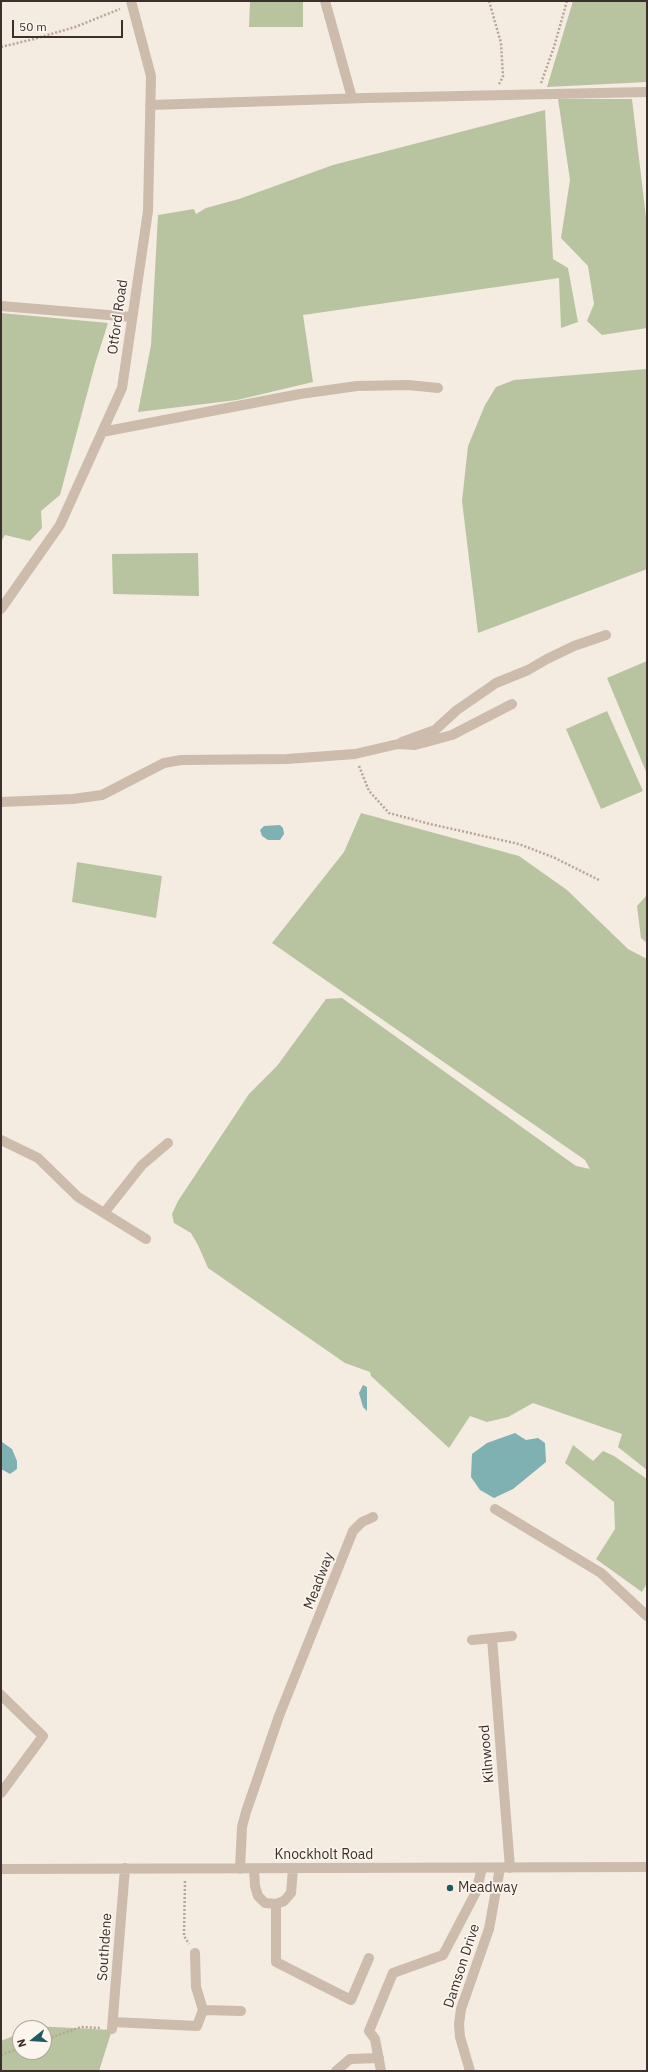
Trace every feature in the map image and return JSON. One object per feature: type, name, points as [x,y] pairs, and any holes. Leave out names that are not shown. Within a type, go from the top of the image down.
[{"type":"street","points":[[325,1],[352,98]]},
{"type":"street","name":"Otford Road","points":[[1,609],[60,525],[122,388],[148,211],[151,76],[132,3]]},
{"type":"street","points":[[150,105],[352,98],[647,92]]},
{"type":"street","points":[[1,306],[132,317]]},
{"type":"street","points":[[102,432],[300,394],[357,386],[408,385],[438,388]]},
{"type":"street","points":[[1,802],[74,799],[102,795],[164,764],[181,760],[287,759],[354,754],[398,744],[435,730],[457,710],[496,683],[528,670],[574,646],[606,635]]},
{"type":"street","points":[[398,744],[415,745],[452,735],[512,704]]},
{"type":"street","points":[[1,1140],[38,1158],[78,1197],[146,1239]]},
{"type":"street","points":[[104,1213],[142,1165],[168,1143]]},
{"type":"street","points":[[495,1509],[601,1573],[647,1616]]},
{"type":"street","name":"Meadway","points":[[240,1869],[242,1833],[246,1812],[279,1716],[353,1531],[362,1522],[373,1517]]},
{"type":"street","points":[[472,1640],[512,1636]]},
{"type":"street","name":"Kilnwood","points":[[492,1638],[505,1868]]},
{"type":"street","points":[[1,1695],[43,1736],[1,1793]]},
{"type":"street","name":"Knockholt Road","points":[[1,1869],[125,1868],[293,1870],[647,1867]]},
{"type":"street","name":"Southdene","points":[[112,2025],[125,1868]]},
{"type":"street","points":[[381,2071],[380,2058],[375,2039],[369,2031],[393,1973],[443,1955],[476,1892],[482,1868]]},
{"type":"street","name":"Damson Drive","points":[[470,2071],[460,2037],[459,2024],[461,2008],[489,1929],[505,1868]]},
{"type":"street","points":[[254,1869],[255,1886],[258,1896],[265,1903],[276,1904],[284,1901],[292,1893],[293,1870]]},
{"type":"street","points":[[276,1904],[276,1962],[350,2000],[369,1958]]},
{"type":"street","points":[[112,2025],[197,2026],[203,2010],[196,1987],[195,1953]]},
{"type":"street","points":[[203,2010],[241,2010]]},
{"type":"street","points":[[336,2071],[350,2059],[380,2058]]},
{"type":"path","points":[[489,1],[501,43],[503,77],[494,95]]},
{"type":"path","points":[[536,94],[554,47],[567,1]]},
{"type":"path","points":[[1,47],[75,27],[132,3]]},
{"type":"path","points":[[354,754],[369,791],[389,813],[519,844],[555,858],[598,880]]},
{"type":"path","points":[[185,1869],[184,1936],[195,1953]]},
{"type":"path","points":[[52,2037],[81,2027],[112,2025]]},
{"type":"path","points":[[1,2055],[12,2051]]},
{"type":"green space","points":[[573,1],[647,1],[647,82],[547,87]]},
{"type":"green space","points":[[250,2],[303,2],[303,27],[249,27]]},
{"type":"green space","points":[[558,99],[632,99],[647,226],[647,328],[602,335],[587,321],[594,304],[588,266],[561,238],[570,180]]},
{"type":"green space","points":[[545,110],[553,259],[568,268],[578,322],[561,328],[559,278],[303,315],[313,382],[237,400],[138,412],[151,345],[158,215],[194,209],[196,214],[206,208],[239,199],[333,165]]},
{"type":"green space","points":[[1,313],[108,323],[95,364],[60,495],[41,511],[42,528],[30,541],[5,535],[1,541]]},
{"type":"green space","points":[[647,369],[647,569],[478,633],[462,501],[468,446],[485,405],[496,387],[514,380]]},
{"type":"green space","points":[[198,553],[199,596],[113,594],[112,554]]},
{"type":"green space","points":[[647,661],[647,774],[607,678]]},
{"type":"green space","points":[[607,711],[643,791],[601,809],[566,729]]},
{"type":"green space","points":[[361,813],[519,856],[567,890],[628,949],[647,959],[647,1470],[618,1447],[622,1434],[533,1403],[508,1417],[487,1422],[470,1416],[449,1448],[371,1376],[370,1372],[345,1363],[208,1268],[191,1233],[174,1223],[172,1214],[178,1201],[249,1094],[277,1066],[326,999],[342,998],[576,1166],[590,1169],[585,1160],[272,943],[344,852]]},
{"type":"green space","points":[[77,862],[162,876],[156,918],[72,902]]},
{"type":"green space","points":[[647,895],[647,943],[641,938],[637,906]]},
{"type":"green space","points":[[573,1445],[593,1461],[603,1451],[614,1456],[647,1479],[647,1583],[642,1592],[596,1559],[615,1529],[614,1502],[565,1463]]},
{"type":"green space","points":[[52,2027],[112,2030],[99,2071],[1,2071],[1,2041],[12,2036],[12,2060],[52,2060]]},
{"type":"water","points":[[280,825],[283,828],[284,834],[280,840],[268,840],[262,836],[260,830],[264,826]]},
{"type":"water","points":[[363,1385],[367,1387],[367,1411],[363,1407],[359,1393]]},
{"type":"water","points":[[515,1433],[526,1440],[538,1438],[545,1443],[546,1462],[513,1489],[494,1498],[480,1490],[471,1477],[472,1454],[487,1443]]},
{"type":"water","points":[[1,1435],[2,1442],[12,1449],[17,1461],[17,1469],[10,1474],[1,1469]]},
{"type":"place","name":"Meadway","points":[[450,1888]]}]
